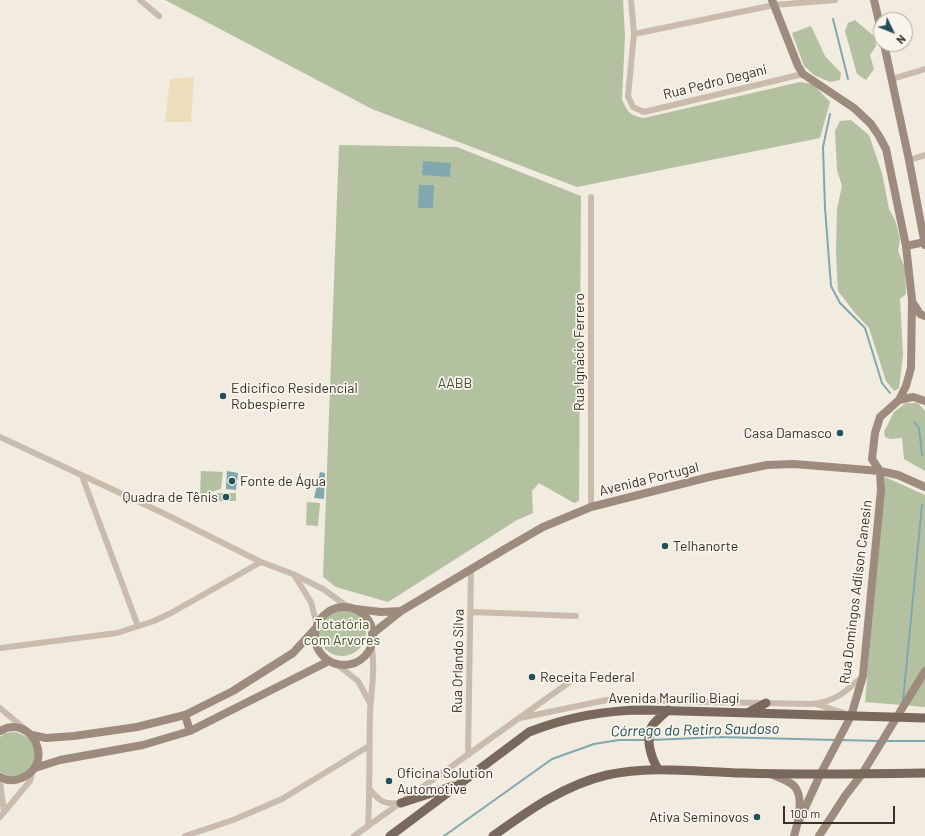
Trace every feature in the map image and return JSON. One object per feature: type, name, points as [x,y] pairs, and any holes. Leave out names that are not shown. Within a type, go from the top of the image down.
[{"type":"main road","points":[[748,712],[766,703]]},
{"type":"main road","name":"Avenida Maurílio Biagi","points":[[390,836],[462,783],[492,758],[529,732],[553,722],[580,716],[617,710],[668,710],[925,718]]},
{"type":"main road","points":[[658,769],[650,754],[650,731],[657,720],[668,710]]},
{"type":"main road","points":[[493,836],[552,796],[582,783],[628,771],[658,769],[820,775],[925,773]]},
{"type":"main road","points":[[400,803],[462,783]]},
{"type":"street","points":[[140,0],[159,16]]},
{"type":"street","points":[[631,0],[634,34],[773,3],[835,0]]},
{"type":"street","points":[[874,0],[877,12]]},
{"type":"street","points":[[773,3],[798,66],[803,74],[854,108],[871,124],[880,136],[886,149],[906,246],[912,300],[911,368],[906,386],[899,400],[880,417],[875,433],[872,459],[880,471]]},
{"type":"street","name":"Rua Pedro Degani","points":[[634,34],[628,96],[634,107],[644,112],[803,74]]},
{"type":"street","points":[[886,52],[909,160],[925,245]]},
{"type":"street","points":[[892,79],[925,69]]},
{"type":"street","points":[[909,160],[925,155]]},
{"type":"street","name":"Rua Ignácio Ferrero","points":[[591,197],[591,507]]},
{"type":"street","points":[[906,246],[925,242]]},
{"type":"street","points":[[912,300],[915,308],[920,314],[925,316]]},
{"type":"street","points":[[899,400],[913,397],[925,401]]},
{"type":"street","points":[[0,436],[165,514],[261,562],[293,574],[323,589],[367,618],[372,634],[374,666],[370,703],[370,790],[368,826]]},
{"type":"street","name":"Avenida Portugal","points":[[372,634],[401,611],[471,568],[543,527],[591,507],[709,477],[767,465],[794,464],[880,471],[898,475],[925,486]]},
{"type":"street","name":"Rua Domingos Adilson Canesin","points":[[799,821],[820,775],[851,716],[863,676],[881,490],[880,471]]},
{"type":"street","points":[[82,476],[87,493],[138,626]]},
{"type":"street","points":[[87,493],[93,481]]},
{"type":"street","points":[[0,648],[117,633],[171,613],[261,562]]},
{"type":"street","name":"Rua Orlando Silva","points":[[468,755],[472,612],[471,568]]},
{"type":"street","points":[[293,574],[311,602],[316,627],[315,637],[319,651],[358,681],[370,703]]},
{"type":"street","points":[[0,731],[13,727],[30,734],[46,738],[74,736],[137,728],[185,715],[233,691],[293,653],[329,610],[338,607],[351,608]]},
{"type":"street","name":"Avenida Portugal","points":[[351,608],[381,612],[401,611]]},
{"type":"street","points":[[472,612],[576,616]]},
{"type":"street","points":[[0,777],[12,780],[21,779],[34,769],[60,760],[143,745],[190,731],[332,662],[353,663],[361,658],[372,643]]},
{"type":"street","points":[[819,836],[845,796],[862,774],[899,716],[925,671]]},
{"type":"street","points":[[354,836],[578,676]]},
{"type":"street","name":"Avenida Maurílio Biagi","points":[[520,718],[607,700],[815,704],[828,702],[837,697],[863,676]]},
{"type":"street","name":"Avenida Maurílio Biagi","points":[[815,704],[851,716]]},
{"type":"street","points":[[0,708],[30,734],[38,745],[39,757],[30,781],[2,815]]},
{"type":"street","points":[[185,715],[190,731]]},
{"type":"street","points":[[185,836],[233,820],[282,799],[369,746]]},
{"type":"street","points":[[768,774],[783,779],[796,787],[799,798],[799,821],[794,836]]},
{"type":"street","points":[[0,782],[2,815]]},
{"type":"street","points":[[370,790],[383,802],[389,805],[400,803]]},
{"type":"green space","points":[[165,0],[623,0],[625,36],[622,99],[630,113],[633,115],[644,118],[800,82],[813,84],[830,102],[820,138],[577,187],[372,109]]},
{"type":"green space","points":[[855,20],[873,35],[873,50],[870,55],[874,69],[866,80],[857,74],[845,31],[848,23]]},
{"type":"green space","points":[[811,26],[825,56],[841,73],[840,80],[830,82],[814,75],[804,66],[792,33]]},
{"type":"green space","points":[[851,120],[869,135],[882,173],[889,209],[895,220],[900,239],[898,251],[905,268],[906,294],[900,299],[903,355],[899,388],[894,391],[886,381],[869,328],[838,291],[836,253],[837,209],[842,186],[837,170],[835,131],[840,121]]},
{"type":"green space","name":"AABB","points":[[339,145],[457,147],[581,196],[579,501],[574,503],[539,483],[532,491],[533,513],[517,520],[388,602],[336,587],[323,577]]},
{"type":"green space","points":[[906,403],[918,403],[925,411],[925,471],[904,459],[902,438],[890,439],[885,437],[884,432],[894,412]]},
{"type":"green space","points":[[201,471],[223,472],[221,489],[200,495]]},
{"type":"green space","points":[[885,477],[925,495],[925,707],[865,702]]},
{"type":"green space","name":"Quadra de Tênis","points":[[217,493],[236,493],[236,501],[216,501]]},
{"type":"green space","points":[[307,502],[320,503],[318,526],[306,525]]},
{"type":"green space","name":"Totatória com Arvores","points":[[337,608],[347,608],[356,612],[362,618],[365,623],[365,641],[356,652],[347,656],[337,656],[328,652],[322,646],[318,637],[318,627],[322,618],[328,612]]},
{"type":"green space","points":[[14,732],[26,737],[33,744],[35,753],[33,762],[28,770],[20,775],[11,776],[0,772],[0,737],[5,733]]},
{"type":"sand","points":[[194,77],[191,122],[165,122],[170,79]]},
{"type":"water","points":[[423,161],[451,163],[450,177],[422,175]]},
{"type":"water","points":[[419,185],[434,185],[433,208],[418,208]]},
{"type":"water","name":"Fonte de Água","points":[[227,471],[238,473],[236,490],[226,489]]},
{"type":"water","points":[[320,472],[325,473],[324,499],[314,498]]},
{"type":"waterway","points":[[833,19],[848,79]]},
{"type":"waterway","points":[[830,114],[823,147],[825,208],[831,286],[840,303],[865,328],[882,383],[890,393]]},
{"type":"waterway","points":[[914,422],[919,428],[922,455]]},
{"type":"waterway","points":[[903,701],[922,505]]},
{"type":"waterway","name":"Córrego do Retiro Saudoso","points":[[652,740],[719,737],[835,740]]},
{"type":"waterway","name":"Córrego do Retiro Saudoso","points":[[444,836],[552,759],[594,744],[619,740],[647,740]]},
{"type":"waterway","name":"Córrego do Retiro Saudoso","points":[[842,740],[879,741]]},
{"type":"waterway","name":"Córrego do Retiro Saudoso","points":[[886,741],[925,741]]},
{"type":"place","name":"Edicifico Residencial Robespierre","points":[[223,396]]},
{"type":"place","name":"Casa Damasco","points":[[840,433]]},
{"type":"place","name":"Fonte de Água","points":[[232,481]]},
{"type":"place","name":"Quadra de Tênis","points":[[226,497]]},
{"type":"place","name":"Telhanorte","points":[[665,546]]},
{"type":"place","name":"Receita Federal","points":[[532,677]]},
{"type":"place","name":"Oficina Solution Automotive","points":[[389,781]]},
{"type":"place","name":"Ativa Seminovos","points":[[757,817]]}]
